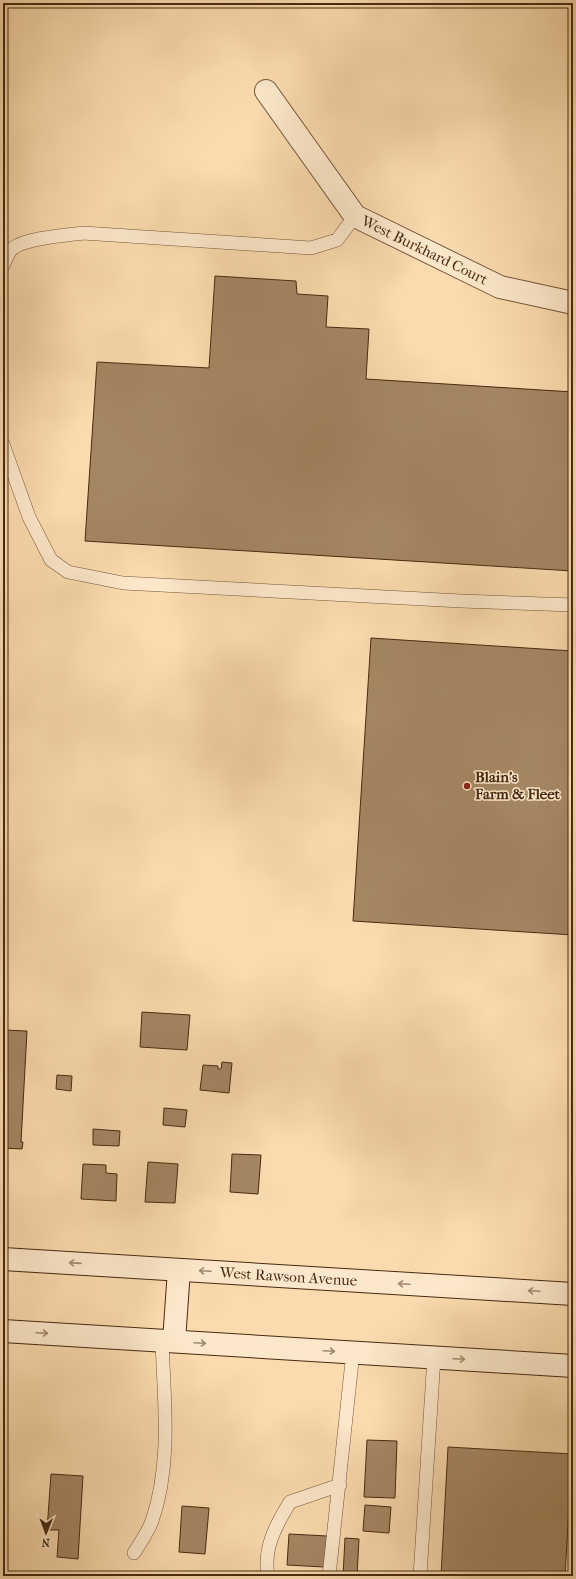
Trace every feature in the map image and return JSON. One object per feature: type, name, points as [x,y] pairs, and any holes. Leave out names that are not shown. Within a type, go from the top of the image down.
[{"type":"main road","name":"West Burkhard Court","points":[[266,91],[355,216],[500,288],[573,303]]},
{"type":"main road","name":"West Rawson Avenue","points":[[3,1259],[573,1294]]},
{"type":"main road","points":[[168,1341],[179,1270]]},
{"type":"main road","points":[[3,1331],[573,1366]]},
{"type":"lane","points":[[3,266],[13,249],[26,243],[48,237],[83,233],[311,248],[337,240],[355,216]]},
{"type":"lane","points":[[3,444],[29,517],[51,560],[68,572],[123,583],[462,601],[573,605]]},
{"type":"lane","points":[[134,1553],[152,1522],[162,1482],[168,1341]]},
{"type":"lane","points":[[329,1576],[340,1485],[353,1352]]},
{"type":"lane","points":[[420,1576],[434,1357]]},
{"type":"lane","points":[[268,1576],[266,1564],[273,1531],[290,1502],[340,1485]]},
{"type":"building","points":[[215,276],[296,281],[297,294],[328,296],[326,327],[369,329],[366,379],[573,392],[573,571],[85,541],[97,362],[209,368]]},
{"type":"building","name":"Blain's Farm & Fleet","points":[[371,638],[573,651],[573,935],[353,921]]},
{"type":"building","points":[[142,1012],[190,1015],[187,1050],[140,1047]]},
{"type":"building","points":[[3,1030],[27,1031],[21,1142],[23,1142],[22,1149],[3,1148]]},
{"type":"building","points":[[222,1062],[232,1063],[229,1093],[200,1090],[203,1065],[218,1066],[218,1069],[221,1069]]},
{"type":"building","points":[[57,1075],[72,1076],[71,1091],[56,1089]]},
{"type":"building","points":[[164,1108],[187,1110],[185,1127],[163,1125]]},
{"type":"building","points":[[93,1129],[120,1131],[119,1146],[93,1145]]},
{"type":"building","points":[[232,1154],[261,1155],[258,1194],[230,1192]]},
{"type":"building","points":[[148,1162],[178,1164],[175,1203],[145,1202]]},
{"type":"building","points":[[83,1164],[106,1165],[106,1173],[117,1174],[116,1201],[81,1199]]},
{"type":"building","points":[[367,1440],[397,1441],[395,1498],[364,1497]]},
{"type":"building","points":[[448,1447],[572,1454],[565,1576],[441,1576]]},
{"type":"building","points":[[51,1474],[83,1476],[78,1559],[57,1557],[59,1530],[47,1530]]},
{"type":"building","points":[[365,1505],[391,1507],[389,1533],[363,1531]]},
{"type":"building","points":[[182,1506],[209,1508],[205,1554],[179,1552]]},
{"type":"building","points":[[289,1534],[327,1536],[324,1567],[287,1565]]},
{"type":"building","points":[[345,1538],[359,1539],[357,1576],[343,1576]]},
{"type":"building","points":[[357,1572],[368,1572],[368,1576],[357,1576]]},
{"type":"building","points":[[89,1574],[129,1575],[89,1576]]},
{"type":"place","name":"Blain's Farm & Fleet","points":[[467,786]]}]
